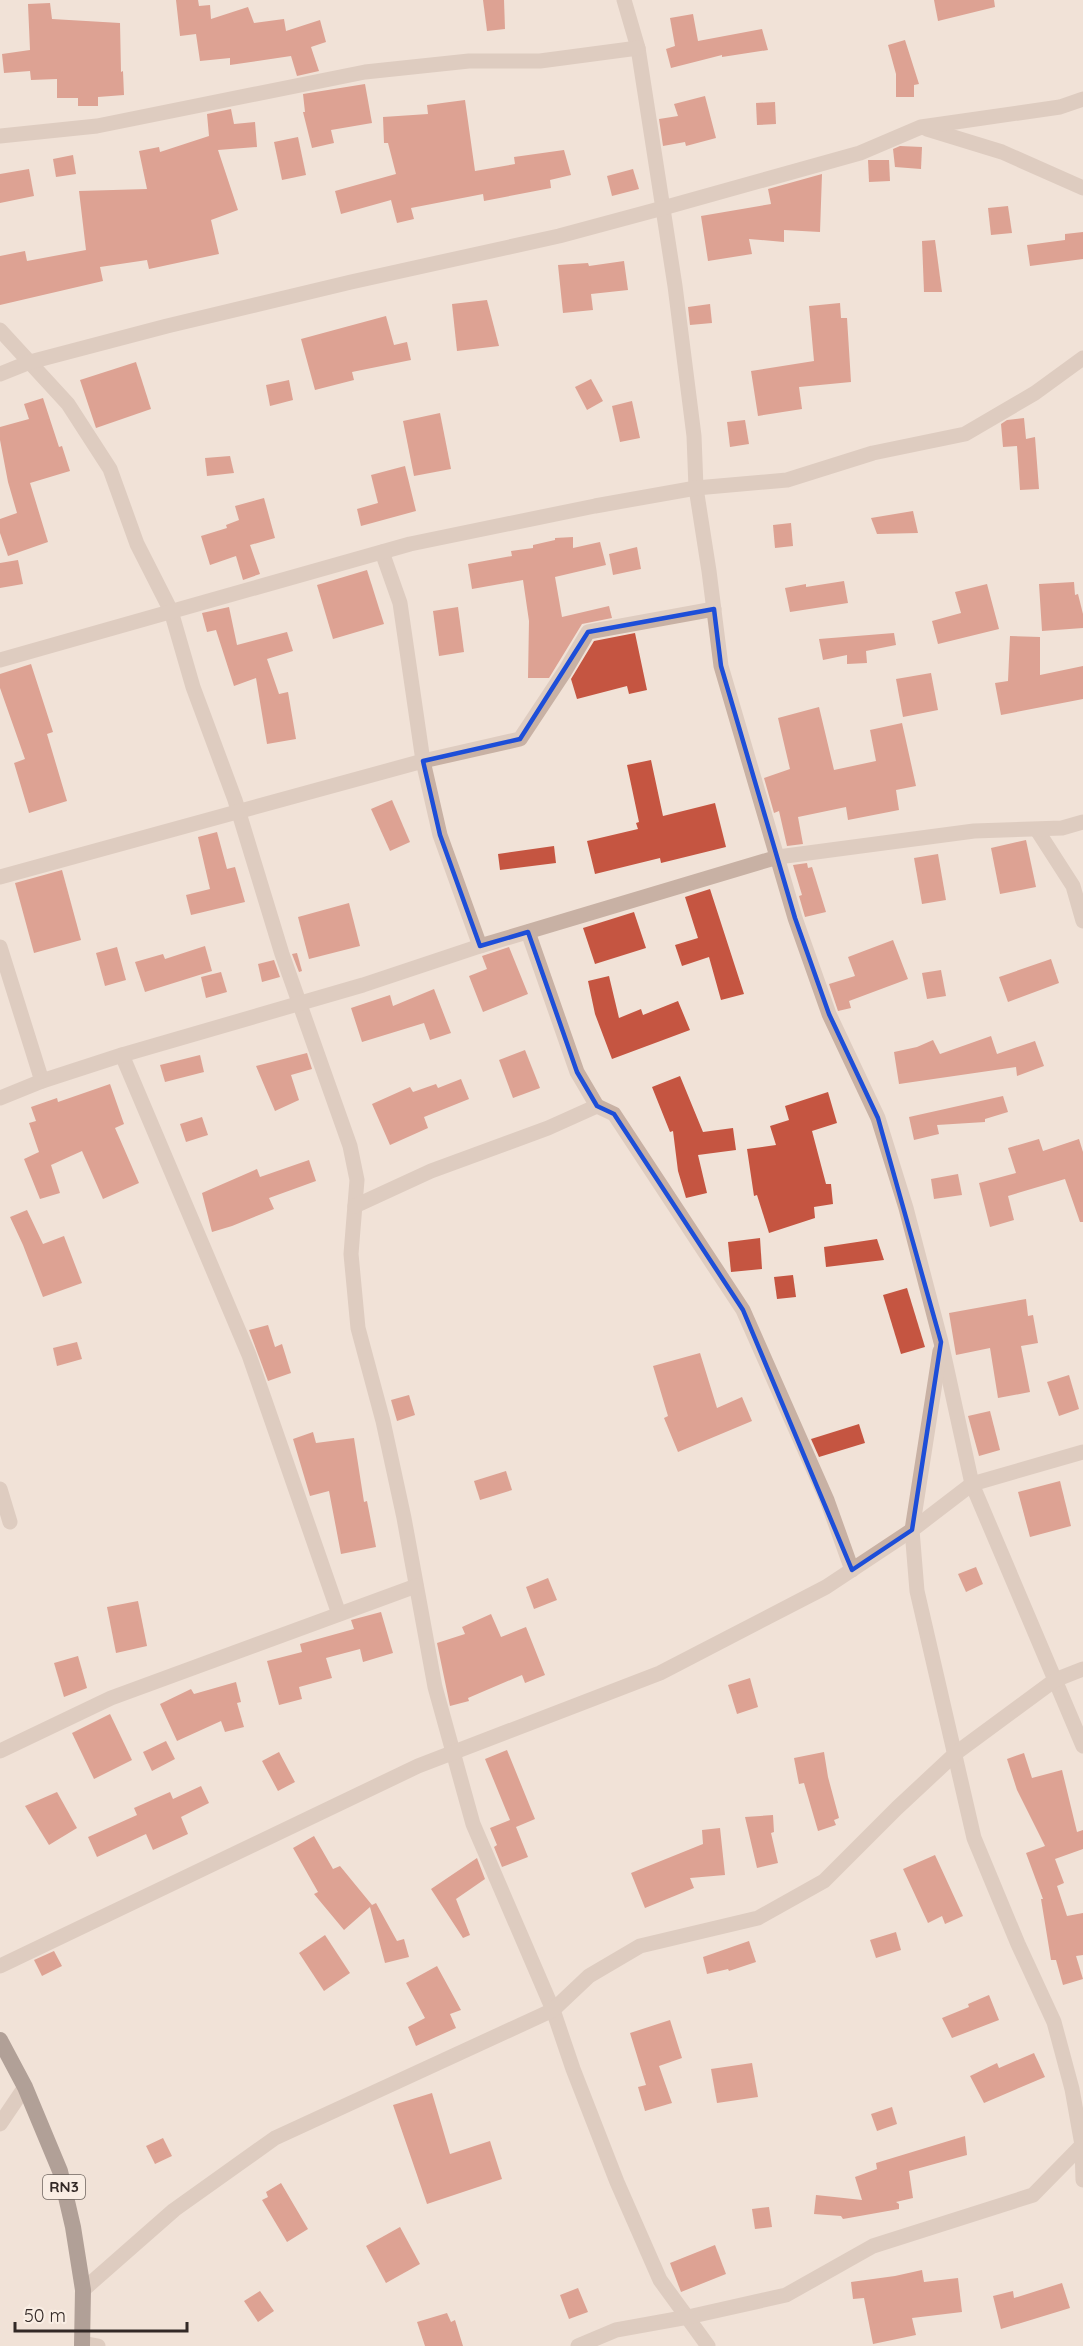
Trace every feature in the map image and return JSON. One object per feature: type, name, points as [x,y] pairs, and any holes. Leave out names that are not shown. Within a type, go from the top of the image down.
[{"type":"highway","name":"RN3","points":[[0,2040],[25,2087],[60,2171],[73,2227],[83,2290],[88,2345]]},
{"type":"street","points":[[624,0],[638,48],[663,208],[694,436],[696,488],[721,666],[795,918],[829,1014],[878,1118],[906,1208],[941,1342],[972,1484],[1083,1746]]},
{"type":"street","points":[[0,136],[97,126],[365,72],[469,61],[540,62],[638,48]]},
{"type":"street","points":[[0,374],[30,362],[167,326],[559,236],[860,153],[921,127],[1060,107],[1083,99]]},
{"type":"street","points":[[921,127],[1002,152],[1083,188]]},
{"type":"street","points":[[0,330],[68,404],[110,468],[137,544],[171,611],[193,687],[238,811],[299,1003],[350,1146],[357,1180],[351,1254],[358,1328],[397,1486],[435,1687],[473,1824],[553,2010],[573,2069],[621,2193],[660,2280],[708,2346]]},
{"type":"street","points":[[0,660],[410,544],[696,488],[787,480],[873,453],[965,434],[1035,393],[1083,358]]},
{"type":"street","points":[[382,552],[400,603],[423,761],[440,835],[480,946]]},
{"type":"street","points":[[0,877],[423,761],[520,739],[588,632],[714,609]]},
{"type":"street","points":[[0,1098],[42,1081],[122,1055],[363,985],[480,946],[778,857],[974,831],[1062,828],[1083,822]]},
{"type":"street","points":[[1037,830],[1073,886],[1083,921]]},
{"type":"street","points":[[528,932],[577,1072],[597,1106],[614,1114],[743,1310],[826,1500],[852,1570]]},
{"type":"street","points":[[0,947],[42,1081]]},
{"type":"street","points":[[122,1055],[249,1355],[339,1614]]},
{"type":"street","points":[[355,1206],[431,1171],[548,1128],[597,1106]]},
{"type":"street","points":[[941,1342],[912,1530],[917,1591],[974,1838],[1018,1944],[1054,2022],[1072,2089],[1082,2144],[1083,2180]]},
{"type":"street","points":[[0,1966],[418,1766],[660,1672],[826,1587],[912,1530],[972,1484],[1083,1452]]},
{"type":"street","points":[[0,1489],[10,1522]]},
{"type":"street","points":[[0,1752],[111,1698],[416,1586]]},
{"type":"street","points":[[83,2290],[174,2210],[275,2138],[553,2010],[589,1976],[640,1946],[758,1918],[824,1881],[956,1753],[1055,1680],[1083,1669]]},
{"type":"street","points":[[0,2124],[25,2087]]},
{"type":"street","points":[[578,2346],[616,2330],[786,2295],[873,2246],[1034,2195],[1082,2144]]},
{"type":"highlighted area","points":[[714,609],[721,666],[795,918],[829,1014],[878,1118],[941,1342],[912,1530],[852,1570],[743,1310],[614,1114],[597,1106],[577,1072],[528,932],[480,946],[440,835],[423,761],[520,739],[588,632]]},
{"type":"building","points":[[176,0],[198,0],[199,6],[210,5],[211,19],[248,7],[254,23],[284,19],[286,31],[320,20],[326,42],[311,47],[319,71],[297,76],[291,56],[230,65],[230,58],[200,61],[196,34],[180,36]]},
{"type":"building","points":[[483,0],[504,0],[505,29],[487,31]]},
{"type":"building","points":[[934,0],[994,0],[995,7],[938,21]]},
{"type":"building","points":[[50,3],[52,19],[120,23],[124,95],[98,97],[98,106],[78,106],[78,98],[57,98],[57,79],[31,80],[30,71],[4,73],[2,54],[30,50],[28,4]]},
{"type":"building","points":[[693,14],[698,41],[762,29],[768,50],[722,57],[722,55],[671,68],[666,49],[675,46],[670,18]]},
{"type":"building","points":[[905,40],[919,84],[914,85],[914,97],[896,97],[896,74],[888,45]]},
{"type":"building","points":[[365,84],[372,123],[331,130],[334,143],[312,148],[303,112],[305,112],[303,94]]},
{"type":"building","points":[[705,96],[716,138],[686,146],[685,142],[663,146],[659,119],[678,116],[674,104]]},
{"type":"building","points":[[465,100],[475,171],[515,164],[514,157],[564,150],[571,175],[550,180],[551,188],[484,201],[483,194],[411,208],[414,219],[397,223],[391,200],[341,214],[335,191],[396,174],[388,143],[384,143],[383,117],[428,114],[427,105]]},
{"type":"building","points":[[775,102],[776,124],[757,125],[756,103]]},
{"type":"building","points":[[231,109],[234,124],[255,122],[257,147],[218,150],[238,210],[211,220],[219,254],[149,269],[147,260],[100,267],[103,281],[0,305],[0,256],[25,251],[27,261],[86,250],[79,191],[147,189],[139,151],[159,147],[160,152],[209,136],[207,114]]},
{"type":"building","points":[[298,137],[306,175],[282,180],[274,142]]},
{"type":"building","points":[[900,146],[922,147],[921,169],[895,167],[893,149]]},
{"type":"building","points":[[73,155],[76,174],[56,177],[53,159]]},
{"type":"building","points":[[868,160],[889,160],[890,181],[869,182]]},
{"type":"building","points":[[29,169],[34,196],[0,203],[0,174]]},
{"type":"building","points":[[633,169],[639,189],[612,196],[607,176]]},
{"type":"building","points":[[822,174],[820,232],[784,230],[784,242],[749,239],[752,254],[708,261],[701,216],[771,204],[768,189]]},
{"type":"building","points":[[1008,206],[1012,233],[991,235],[988,208]]},
{"type":"building","points":[[1083,232],[1083,259],[1030,266],[1027,245],[1065,240],[1065,234]]},
{"type":"building","points":[[935,240],[942,292],[924,292],[922,241]]},
{"type":"building","points":[[624,261],[628,290],[591,294],[593,310],[563,313],[558,265],[588,263],[589,266]]},
{"type":"building","points":[[487,300],[499,346],[457,351],[452,304]]},
{"type":"building","points":[[840,303],[841,318],[847,318],[851,382],[799,387],[802,409],[758,416],[751,371],[814,361],[809,306]]},
{"type":"building","points":[[710,304],[712,323],[690,325],[688,307]]},
{"type":"building","points":[[386,316],[394,345],[407,342],[411,360],[352,372],[354,380],[315,390],[301,339]]},
{"type":"building","points":[[136,362],[151,409],[96,428],[80,380]]},
{"type":"building","points":[[591,379],[603,401],[587,410],[575,387]]},
{"type":"building","points":[[289,380],[293,400],[270,406],[266,385]]},
{"type":"building","points":[[43,398],[59,447],[62,446],[70,471],[30,483],[48,542],[8,556],[0,533],[0,519],[17,513],[8,482],[0,440],[0,427],[29,419],[24,404]]},
{"type":"building","points":[[632,401],[640,438],[620,442],[612,406]]},
{"type":"building","points":[[440,413],[451,469],[414,476],[403,421]]},
{"type":"building","points":[[1024,418],[1026,439],[1035,437],[1039,489],[1020,490],[1017,446],[1003,447],[1001,424],[1007,420]]},
{"type":"building","points":[[745,420],[749,444],[730,447],[727,422]]},
{"type":"building","points":[[230,456],[234,473],[207,476],[205,458]]},
{"type":"building","points":[[405,466],[416,511],[361,526],[357,509],[378,503],[371,475]]},
{"type":"building","points":[[264,498],[275,538],[250,545],[260,574],[243,580],[236,556],[210,565],[201,536],[227,528],[226,525],[239,520],[235,506]]},
{"type":"building","points":[[913,511],[918,533],[877,534],[871,518]]},
{"type":"building","points":[[791,523],[793,546],[775,548],[773,525]]},
{"type":"building","points":[[573,537],[573,548],[600,542],[606,565],[555,577],[562,617],[609,606],[612,618],[582,624],[549,678],[528,678],[529,621],[523,580],[472,589],[468,564],[512,556],[511,551],[533,548],[533,545],[555,540],[555,538]]},
{"type":"building","points":[[637,547],[641,569],[613,575],[609,554]]},
{"type":"building","points":[[18,560],[23,584],[0,588],[0,563]]},
{"type":"building","points":[[367,570],[384,624],[333,639],[317,585]]},
{"type":"building","points":[[844,581],[848,603],[790,612],[785,588]]},
{"type":"building","points":[[1074,582],[1075,595],[1078,594],[1083,614],[1083,628],[1042,631],[1039,584]]},
{"type":"building","points":[[987,584],[999,629],[938,644],[932,621],[961,613],[955,592]]},
{"type":"building","points":[[229,607],[237,645],[287,632],[293,651],[267,659],[279,694],[288,692],[296,739],[267,744],[256,678],[234,686],[216,630],[207,632],[202,613]]},
{"type":"building","points":[[458,607],[464,652],[439,656],[433,611]]},
{"type":"building","points":[[635,633],[647,690],[629,694],[627,686],[577,699],[571,679],[594,641]]},
{"type":"building","points":[[894,633],[896,645],[866,651],[867,663],[847,664],[847,655],[823,660],[819,639]]},
{"type":"building","points":[[1010,636],[1040,637],[1040,675],[1083,666],[1083,699],[1001,715],[995,683],[1008,681]]},
{"type":"building","points":[[31,664],[53,732],[47,734],[67,801],[29,813],[14,763],[25,759],[0,688],[0,674]]},
{"type":"building","points":[[931,673],[938,710],[903,717],[896,679]]},
{"type":"building","points":[[819,707],[834,770],[876,761],[870,730],[902,723],[916,786],[896,790],[899,810],[848,820],[846,807],[798,817],[803,844],[787,846],[779,811],[774,813],[764,778],[790,769],[778,718]]},
{"type":"building","points":[[651,760],[663,816],[715,803],[726,847],[661,863],[660,858],[595,874],[587,841],[638,829],[636,823],[639,822],[627,765]]},
{"type":"building","points":[[392,800],[410,842],[390,851],[371,809]]},
{"type":"building","points":[[217,832],[227,869],[235,867],[245,902],[191,915],[186,895],[210,889],[198,837]]},
{"type":"building","points":[[1026,840],[1036,887],[1000,894],[991,848]]},
{"type":"building","points":[[554,846],[556,863],[500,870],[498,854]]},
{"type":"building","points":[[938,854],[946,900],[922,904],[914,858]]},
{"type":"building","points":[[807,863],[808,868],[812,867],[826,912],[805,917],[799,896],[802,895],[793,865]]},
{"type":"building","points":[[62,870],[81,940],[34,953],[15,883]]},
{"type":"building","points":[[710,889],[744,994],[721,1000],[709,957],[682,966],[675,945],[698,938],[685,897]]},
{"type":"building","points":[[349,903],[360,946],[309,959],[298,917]]},
{"type":"building","points":[[634,912],[646,948],[595,964],[583,928]]},
{"type":"building","points":[[893,940],[908,979],[849,1001],[851,1008],[838,1011],[829,984],[855,976],[848,957]]},
{"type":"building","points":[[205,946],[212,971],[145,992],[135,962],[163,954],[165,959]]},
{"type":"building","points":[[117,947],[126,980],[105,986],[96,953]]},
{"type":"building","points":[[509,947],[528,994],[483,1012],[469,976],[487,969],[482,956]]},
{"type":"building","points":[[297,953],[302,971],[299,972],[292,954]]},
{"type":"building","points":[[1051,959],[1059,983],[1008,1002],[999,977]]},
{"type":"building","points":[[274,960],[280,977],[262,982],[258,964]]},
{"type":"building","points":[[941,970],[946,996],[927,999],[922,973]]},
{"type":"building","points":[[221,972],[227,992],[206,998],[201,977]]},
{"type":"building","points":[[609,976],[619,1018],[641,1009],[643,1015],[678,1001],[690,1030],[612,1059],[595,1014],[588,981]]},
{"type":"building","points":[[434,989],[451,1033],[430,1040],[424,1023],[362,1042],[351,1008],[390,995],[393,1006]]},
{"type":"building","points":[[991,1036],[997,1054],[1035,1041],[1044,1066],[1017,1076],[1016,1067],[899,1084],[894,1052],[917,1047],[933,1040],[940,1054]]},
{"type":"building","points":[[525,1050],[540,1088],[513,1098],[499,1060]]},
{"type":"building","points":[[307,1053],[312,1069],[291,1075],[299,1100],[275,1111],[256,1066]]},
{"type":"building","points":[[200,1055],[204,1072],[165,1082],[160,1065]]},
{"type":"building","points":[[680,1076],[703,1132],[733,1128],[736,1150],[698,1155],[707,1193],[686,1198],[678,1171],[673,1131],[670,1132],[652,1087]]},
{"type":"building","points":[[461,1079],[469,1099],[424,1117],[428,1128],[390,1145],[372,1104],[410,1087],[413,1092],[436,1084],[438,1088]]},
{"type":"building","points":[[110,1084],[124,1124],[115,1128],[139,1183],[103,1199],[82,1151],[51,1165],[60,1193],[40,1199],[24,1159],[39,1152],[29,1123],[36,1121],[31,1107],[57,1098],[58,1102]]},
{"type":"building","points":[[828,1092],[837,1123],[812,1131],[826,1184],[831,1184],[833,1204],[814,1207],[815,1218],[769,1233],[757,1195],[754,1196],[747,1149],[776,1145],[770,1126],[789,1120],[785,1106]]},
{"type":"building","points":[[1003,1096],[1008,1112],[985,1119],[985,1122],[937,1125],[939,1134],[914,1140],[909,1117]]},
{"type":"building","points":[[202,1117],[208,1135],[186,1142],[180,1124]]},
{"type":"building","points":[[1039,1139],[1043,1151],[1079,1139],[1083,1152],[1083,1222],[1080,1222],[1065,1179],[1008,1196],[1014,1220],[990,1227],[979,1183],[1016,1173],[1008,1148]]},
{"type":"building","points":[[309,1160],[316,1181],[269,1198],[274,1209],[212,1232],[202,1193],[257,1169],[260,1177]]},
{"type":"building","points":[[958,1174],[962,1195],[934,1199],[931,1179]]},
{"type":"building","points":[[27,1210],[43,1244],[64,1236],[82,1283],[43,1297],[10,1217]]},
{"type":"building","points":[[760,1238],[762,1269],[731,1272],[728,1242]]},
{"type":"building","points":[[877,1239],[884,1260],[826,1267],[824,1247]]},
{"type":"building","points":[[793,1275],[796,1297],[777,1299],[774,1277]]},
{"type":"building","points":[[907,1288],[925,1347],[901,1354],[883,1295]]},
{"type":"building","points":[[1026,1299],[1028,1316],[1033,1315],[1038,1343],[1021,1346],[1030,1392],[998,1398],[990,1348],[956,1355],[949,1313]]},
{"type":"building","points":[[268,1325],[275,1347],[282,1344],[291,1373],[268,1381],[249,1330]]},
{"type":"building","points":[[77,1342],[82,1359],[57,1366],[53,1348]]},
{"type":"building","points":[[700,1353],[717,1408],[742,1397],[752,1421],[678,1452],[664,1418],[668,1416],[653,1366]]},
{"type":"building","points":[[1069,1375],[1079,1409],[1059,1416],[1047,1382]]},
{"type":"building","points":[[409,1395],[415,1415],[397,1421],[391,1400]]},
{"type":"building","points":[[990,1411],[1000,1450],[979,1456],[968,1416]]},
{"type":"building","points":[[859,1424],[865,1443],[819,1457],[811,1439]]},
{"type":"building","points":[[313,1432],[316,1443],[354,1438],[364,1502],[367,1501],[376,1547],[341,1554],[329,1491],[310,1496],[293,1439]]},
{"type":"building","points":[[506,1471],[512,1490],[480,1500],[474,1481]]},
{"type":"building","points":[[1060,1481],[1071,1526],[1030,1537],[1018,1492]]},
{"type":"building","points":[[976,1567],[983,1584],[966,1592],[958,1574]]},
{"type":"building","points":[[548,1578],[557,1600],[534,1609],[526,1587]]},
{"type":"building","points":[[138,1601],[147,1646],[116,1653],[107,1607]]},
{"type":"building","points":[[381,1612],[393,1653],[363,1662],[360,1649],[326,1658],[332,1678],[299,1687],[302,1699],[279,1705],[267,1661],[302,1652],[300,1644],[354,1629],[351,1620]]},
{"type":"building","points":[[491,1614],[501,1637],[526,1627],[545,1675],[525,1683],[522,1675],[468,1698],[469,1701],[450,1706],[437,1643],[465,1634],[462,1627]]},
{"type":"building","points":[[78,1656],[87,1688],[64,1697],[54,1663]]},
{"type":"building","points":[[750,1678],[758,1707],[737,1714],[728,1685]]},
{"type":"building","points":[[236,1682],[241,1702],[237,1703],[244,1727],[225,1732],[221,1721],[177,1741],[160,1704],[191,1689],[194,1694]]},
{"type":"building","points":[[110,1714],[132,1760],[94,1779],[72,1733]]},
{"type":"building","points":[[166,1741],[175,1759],[152,1771],[143,1752]]},
{"type":"building","points":[[507,1750],[535,1819],[516,1827],[528,1857],[502,1867],[490,1828],[510,1820],[485,1759]]},
{"type":"building","points":[[279,1752],[295,1782],[278,1791],[262,1761]]},
{"type":"building","points":[[824,1752],[839,1818],[834,1820],[836,1825],[818,1831],[804,1783],[799,1784],[794,1758]]},
{"type":"building","points":[[1024,1753],[1032,1778],[1062,1770],[1077,1832],[1083,1830],[1083,1849],[1055,1859],[1064,1883],[1057,1886],[1067,1916],[1083,1913],[1083,1955],[1076,1956],[1083,1979],[1063,1985],[1056,1960],[1051,1960],[1041,1899],[1043,1899],[1026,1853],[1045,1846],[1017,1790],[1007,1759]]},
{"type":"building","points":[[201,1786],[209,1803],[181,1817],[188,1834],[153,1850],[146,1834],[97,1857],[88,1837],[137,1815],[134,1808],[170,1792],[173,1799]]},
{"type":"building","points":[[57,1792],[77,1828],[49,1845],[25,1806]]},
{"type":"building","points":[[773,1815],[774,1832],[771,1833],[778,1863],[757,1868],[745,1817]]},
{"type":"building","points":[[720,1828],[725,1875],[690,1878],[694,1888],[645,1908],[631,1873],[703,1844],[702,1830]]},
{"type":"building","points":[[314,1836],[333,1869],[340,1866],[372,1905],[376,1903],[397,1941],[404,1939],[409,1957],[385,1963],[370,1907],[344,1930],[314,1894],[318,1892],[293,1848]]},
{"type":"building","points":[[935,1855],[963,1916],[945,1924],[942,1916],[928,1923],[903,1869]]},
{"type":"building","points":[[477,1858],[485,1879],[456,1899],[470,1935],[463,1938],[431,1889]]},
{"type":"building","points":[[896,1932],[901,1950],[876,1958],[870,1940]]},
{"type":"building","points":[[325,1935],[350,1973],[324,1991],[299,1953]]},
{"type":"building","points":[[749,1941],[756,1962],[729,1971],[728,1969],[707,1974],[703,1957]]},
{"type":"building","points":[[54,1951],[62,1966],[42,1976],[34,1960]]},
{"type":"building","points":[[437,1966],[461,2010],[450,2014],[456,2028],[416,2046],[408,2027],[425,2018],[406,1983]]},
{"type":"building","points":[[989,1995],[999,2020],[952,2038],[942,2018],[969,2007],[968,2004]]},
{"type":"building","points":[[670,2020],[682,2058],[659,2066],[672,2103],[645,2111],[638,2087],[646,2085],[630,2033]]},
{"type":"building","points":[[1034,2053],[1045,2077],[984,2103],[970,2076],[997,2063],[999,2068]]},
{"type":"building","points":[[752,2063],[758,2097],[717,2103],[711,2069]]},
{"type":"building","points":[[432,2093],[450,2154],[490,2141],[502,2179],[427,2204],[393,2105]]},
{"type":"building","points":[[892,2107],[897,2124],[877,2131],[871,2114]]},
{"type":"building","points":[[965,2136],[967,2155],[909,2171],[913,2198],[896,2202],[899,2204],[899,2209],[843,2219],[841,2216],[814,2214],[816,2195],[862,2200],[855,2177],[877,2169],[876,2163]]},
{"type":"building","points":[[163,2138],[172,2156],[155,2164],[146,2146]]},
{"type":"building","points":[[281,2183],[308,2229],[287,2242],[262,2200],[268,2197],[266,2192]]},
{"type":"building","points":[[769,2207],[772,2227],[755,2229],[752,2209]]},
{"type":"building","points":[[400,2227],[420,2264],[386,2283],[366,2246]]},
{"type":"building","points":[[715,2245],[726,2274],[681,2292],[670,2263]]},
{"type":"building","points":[[922,2270],[924,2282],[958,2278],[962,2312],[912,2318],[916,2335],[873,2344],[864,2298],[853,2299],[851,2282]]},
{"type":"building","points":[[1062,2283],[1070,2308],[1001,2329],[993,2296],[1013,2291],[1014,2298]]},
{"type":"building","points":[[578,2288],[588,2312],[569,2319],[560,2295]]},
{"type":"building","points":[[260,2291],[274,2311],[258,2322],[244,2301]]},
{"type":"building","points":[[447,2313],[451,2322],[455,2320],[463,2346],[425,2346],[417,2322]]}]
